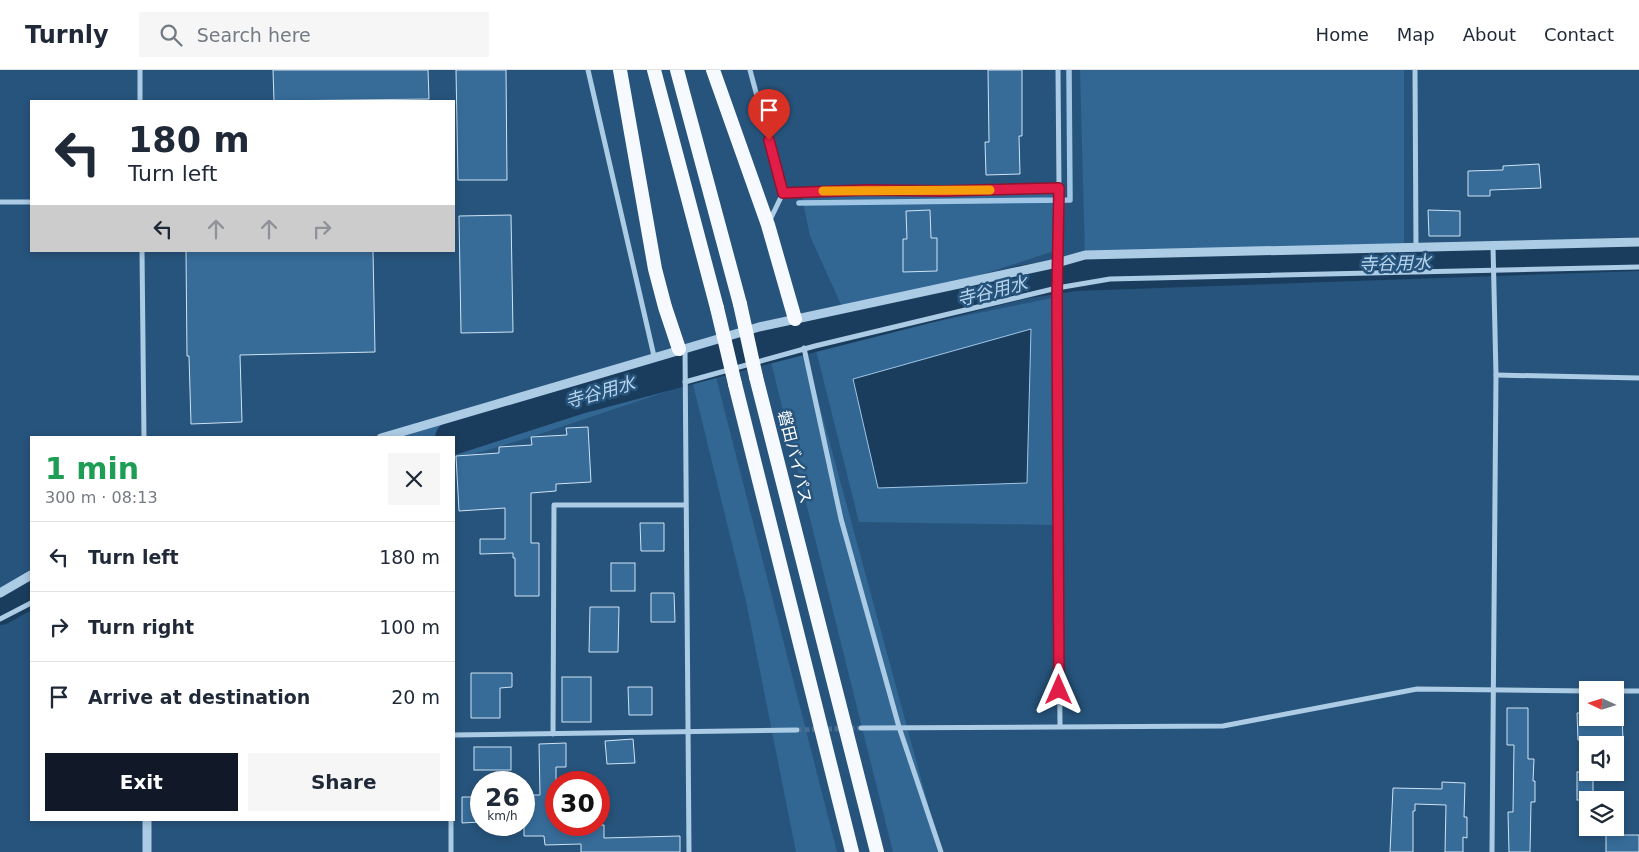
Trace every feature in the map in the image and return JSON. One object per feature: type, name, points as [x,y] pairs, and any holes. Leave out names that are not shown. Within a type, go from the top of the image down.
[{"type":"highway","points":[[620,70],[664,307],[683,352]]},
{"type":"highway","points":[[654,70],[717,308],[734,384],[852,852]]},
{"type":"highway","name":"磐田バイパス","points":[[677,70],[740,304],[756,377],[877,852]]},
{"type":"highway","points":[[713,70],[768,225],[795,319]]},
{"type":"street","points":[[140,70],[140,100]]},
{"type":"street","points":[[588,70],[654,356]]},
{"type":"street","points":[[750,70],[783,193],[768,225]]},
{"type":"street","points":[[1058,70],[1059,189],[1057,286],[1060,726]]},
{"type":"street","points":[[1415,70],[1416,248]]},
{"type":"street","points":[[783,193],[867,190],[1059,189]]},
{"type":"street","points":[[0,202],[30,202]]},
{"type":"street","points":[[387,436],[654,356],[683,352],[759,326],[1057,266],[1085,255],[1493,247],[1639,242]]},
{"type":"street","points":[[1492,852],[1496,375],[1493,247]]},
{"type":"street","points":[[142,252],[144,436]]},
{"type":"street","points":[[685,379],[1057,286],[1110,279],[1639,267]]},
{"type":"street","points":[[804,348],[841,519],[899,727],[941,852]]},
{"type":"street","points":[[683,352],[685,379],[689,852]]},
{"type":"street","points":[[1496,375],[1639,378]]},
{"type":"street","points":[[553,734],[554,505],[686,505]]},
{"type":"street","points":[[0,593],[30,576]]},
{"type":"street","points":[[0,619],[30,604]]},
{"type":"street","points":[[861,728],[1223,726],[1417,689],[1579,691]]},
{"type":"street","points":[[1624,691],[1639,691]]},
{"type":"street","points":[[455,735],[798,730]]},
{"type":"street","points":[[147,821],[147,852]]},
{"type":"street","points":[[451,821],[451,852]]},
{"type":"shaded area","points":[[1080,70],[1404,70],[1404,248],[1085,255]]},
{"type":"shaded area","points":[[1059,188],[1057,250],[941,288],[843,309],[810,236],[801,192]]},
{"type":"shaded area","points":[[1057,297],[1058,525],[859,522],[815,346]]},
{"type":"shaded area","points":[[1031,329],[1027,483],[878,488],[853,379]]},
{"type":"shaded area","points":[[804,348],[941,852],[893,852],[770,358]]},
{"type":"shaded area","points":[[654,356],[668,391],[531,437],[455,460],[455,436],[388,436]]},
{"type":"shaded area","points":[[715,373],[837,852],[796,852],[746,601],[692,380]]},
{"type":"shaded area","points":[[30,576],[30,604],[0,619],[0,593]]},
{"type":"building","points":[[273,70],[428,70],[429,99],[274,100]]},
{"type":"building","points":[[456,70],[506,70],[507,180],[458,180]]},
{"type":"building","points":[[988,70],[1022,70],[1022,136],[1019,136],[1020,174],[986,175],[985,142],[989,142]]},
{"type":"building","points":[[1539,164],[1541,188],[1490,190],[1490,196],[1468,196],[1468,171],[1503,170],[1503,166]]},
{"type":"building","points":[[930,210],[931,238],[937,238],[937,271],[903,272],[903,239],[907,239],[906,211]]},
{"type":"building","points":[[1428,210],[1460,211],[1460,236],[1429,236]]},
{"type":"building","points":[[511,215],[513,332],[461,333],[459,216]]},
{"type":"building","points":[[186,252],[373,252],[375,352],[240,355],[242,422],[191,424],[189,356],[187,356]]},
{"type":"building","points":[[588,427],[591,482],[556,484],[556,491],[531,493],[531,543],[539,543],[539,596],[515,596],[515,558],[513,558],[513,553],[480,554],[480,539],[505,539],[505,508],[459,511],[456,456],[499,453],[499,447],[532,445],[531,437],[567,435],[566,428]]},
{"type":"building","points":[[640,523],[664,523],[664,551],[641,551]]},
{"type":"building","points":[[611,563],[635,563],[635,591],[611,591]]},
{"type":"building","points":[[651,593],[674,593],[675,622],[651,622]]},
{"type":"building","points":[[590,607],[619,607],[618,652],[589,652]]},
{"type":"building","points":[[471,673],[512,673],[512,687],[500,688],[500,718],[471,718]]},
{"type":"building","points":[[562,677],[591,677],[591,722],[562,722]]},
{"type":"building","points":[[628,687],[652,687],[652,715],[629,715]]},
{"type":"building","points":[[1507,708],[1528,708],[1528,759],[1534,759],[1533,781],[1535,781],[1535,802],[1531,802],[1530,852],[1509,852],[1508,812],[1513,812],[1514,745],[1507,745]]},
{"type":"building","points":[[1577,713],[1579,713],[1579,726],[1622,726],[1623,736],[1579,736],[1578,740]]},
{"type":"building","points":[[633,739],[635,763],[607,764],[605,741]]},
{"type":"building","points":[[566,743],[566,767],[556,767],[556,771],[545,771],[545,836],[604,836],[604,838],[680,836],[680,852],[581,852],[581,844],[545,845],[544,836],[535,836],[535,795],[540,795],[539,744]]},
{"type":"building","points":[[474,747],[511,747],[511,770],[474,770]]},
{"type":"building","points":[[1577,772],[1579,772],[1579,781],[1593,781],[1593,791],[1579,791],[1579,800],[1577,800]]},
{"type":"building","points":[[1442,782],[1465,783],[1464,817],[1467,817],[1467,838],[1463,837],[1463,852],[1445,852],[1446,805],[1415,804],[1415,811],[1413,811],[1413,852],[1390,852],[1393,788],[1442,789]]},
{"type":"building","points":[[462,797],[470,797],[470,823],[462,823]]},
{"type":"building","points":[[1639,835],[1639,852],[1606,852],[1606,836]]},
{"type":"waterway","points":[[799,203],[1070,200],[1069,70]]},
{"type":"waterway","name":"寺谷用水","points":[[455,437],[579,397],[1023,282],[1075,274],[1639,254]]},
{"type":"waterway","name":"寺谷用水","points":[[0,608],[30,592]]},
{"type":"tunnel","points":[[797,730],[861,728]]},
{"type":"slow traffic","points":[[823,191],[990,190]]},
{"type":"route","points":[[769,140],[783,193],[1059,188],[1057,297],[1059,690]]}]
